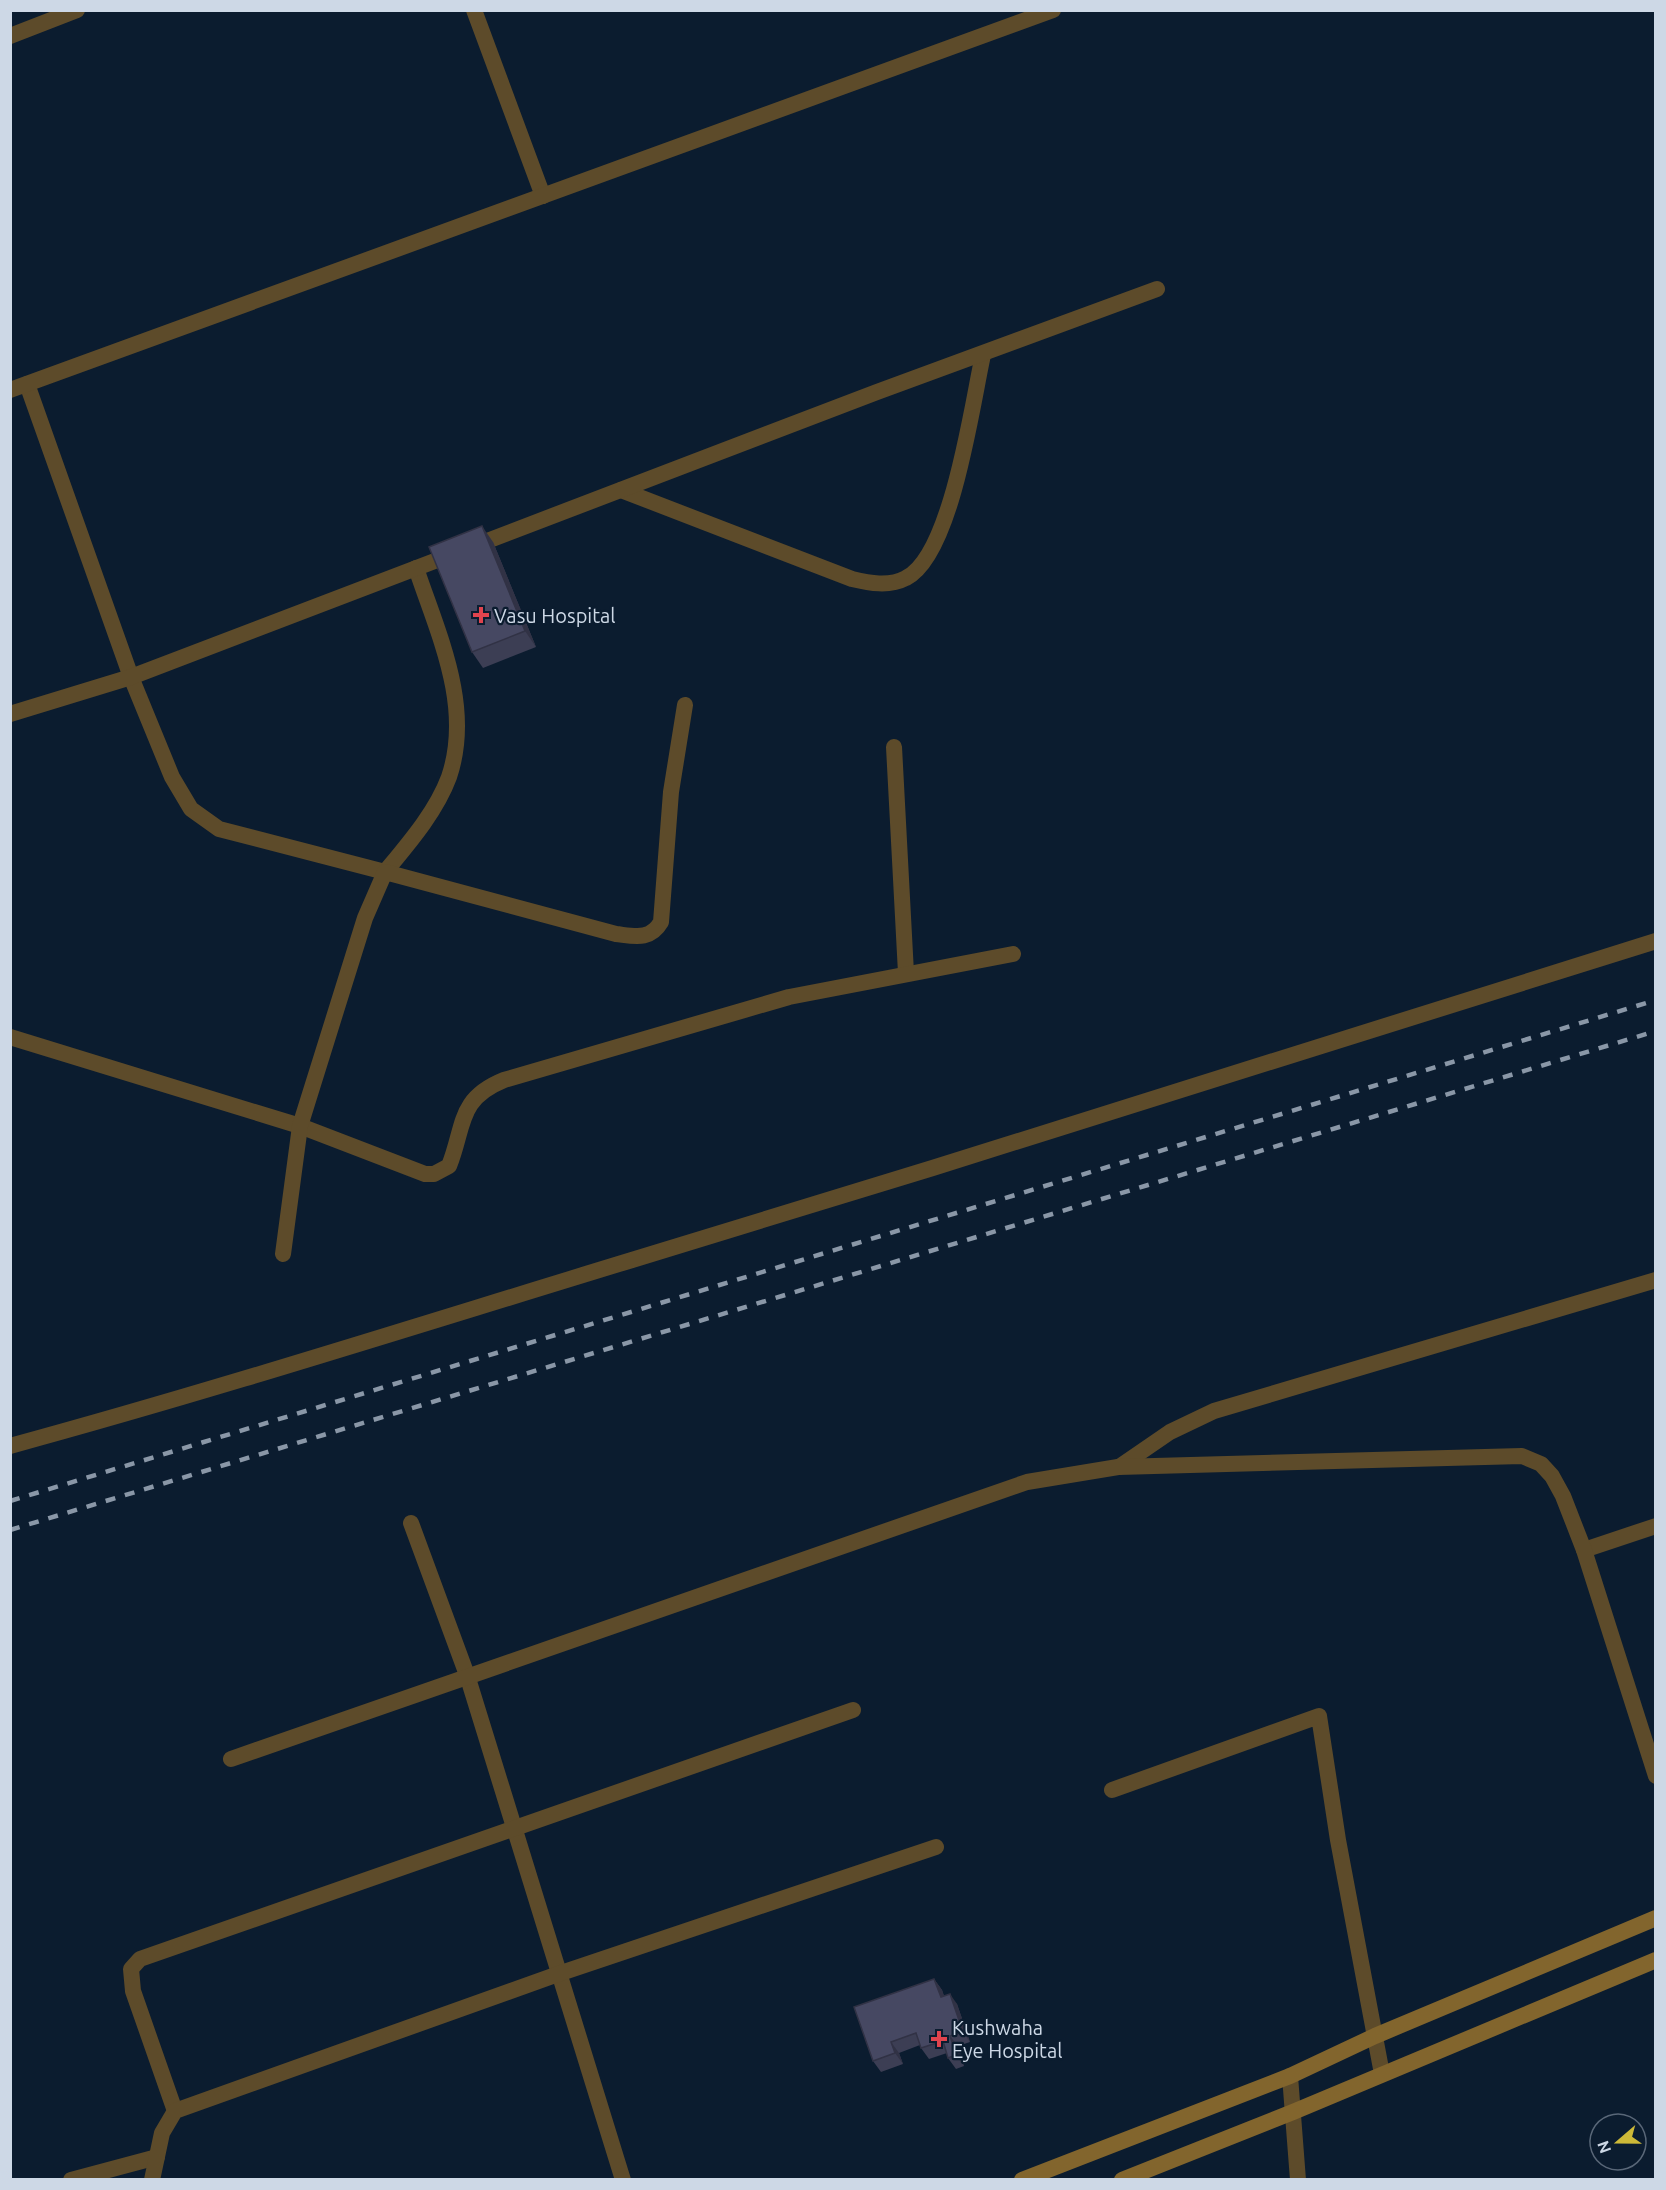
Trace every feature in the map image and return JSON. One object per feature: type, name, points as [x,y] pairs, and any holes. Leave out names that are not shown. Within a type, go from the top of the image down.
[{"type":"main road","points":[[1022,2180],[1290,2076],[1375,2036],[1656,1918]]},
{"type":"main road","points":[[1122,2180],[1293,2112],[1656,1960]]},
{"type":"street","points":[[10,36],[77,10]]},
{"type":"street","points":[[474,10],[543,196]]},
{"type":"street","points":[[10,390],[1053,10]]},
{"type":"street","points":[[10,714],[131,677],[1157,289]]},
{"type":"street","points":[[621,490],[852,579],[872,584],[907,578],[919,568],[931,551],[947,517],[983,354]]},
{"type":"street","points":[[27,384],[131,677],[172,777],[191,809],[204,821],[219,829],[616,934],[644,937],[656,931],[661,922],[671,792],[685,705]]},
{"type":"street","points":[[284,1254],[300,1126],[365,918],[385,872],[414,837],[436,803],[449,777],[456,741],[452,677],[416,568]]},
{"type":"street","points":[[894,747],[906,973]]},
{"type":"street","points":[[10,1446],[129,1414],[722,1233],[1354,1038],[1656,941]]},
{"type":"street","points":[[10,1037],[300,1126],[424,1174],[434,1174],[449,1166],[469,1104],[490,1086],[789,997],[1013,954]]},
{"type":"street","points":[[1118,1467],[1170,1432],[1214,1411],[1656,1280]]},
{"type":"street","points":[[231,1759],[1027,1482],[1118,1467],[1522,1456],[1541,1464],[1552,1476],[1563,1496],[1584,1550],[1656,1776]]},
{"type":"street","points":[[411,1523],[467,1675],[561,1973],[623,2180]]},
{"type":"street","points":[[1584,1550],[1656,1526]]},
{"type":"street","points":[[175,2111],[133,1991],[131,1969],[135,1963],[853,1710]]},
{"type":"street","points":[[1112,1790],[1319,1716],[1338,1840],[1382,2074]]},
{"type":"street","points":[[152,2180],[162,2133],[175,2111],[561,1973],[936,1847]]},
{"type":"street","points":[[1290,2076],[1298,2180]]},
{"type":"street","points":[[71,2180],[94,2177],[157,2157]]},
{"type":"building","points":[[482,526],[525,631],[472,652],[429,547]]},
{"type":"building","points":[[934,1979],[941,1997],[950,1994],[963,2032],[950,2036],[956,2055],[948,2058],[943,2041],[921,2048],[916,2033],[891,2042],[895,2053],[873,2061],[854,2007]]},
{"type":"railway","points":[[10,1501],[1656,1000]]},
{"type":"railway","points":[[10,1530],[1656,1031]]},
{"type":"place","name":"Vasu Hospital","points":[[481,615]]},
{"type":"place","name":"Kushwaha Eye Hospital","points":[[939,2039]]}]
